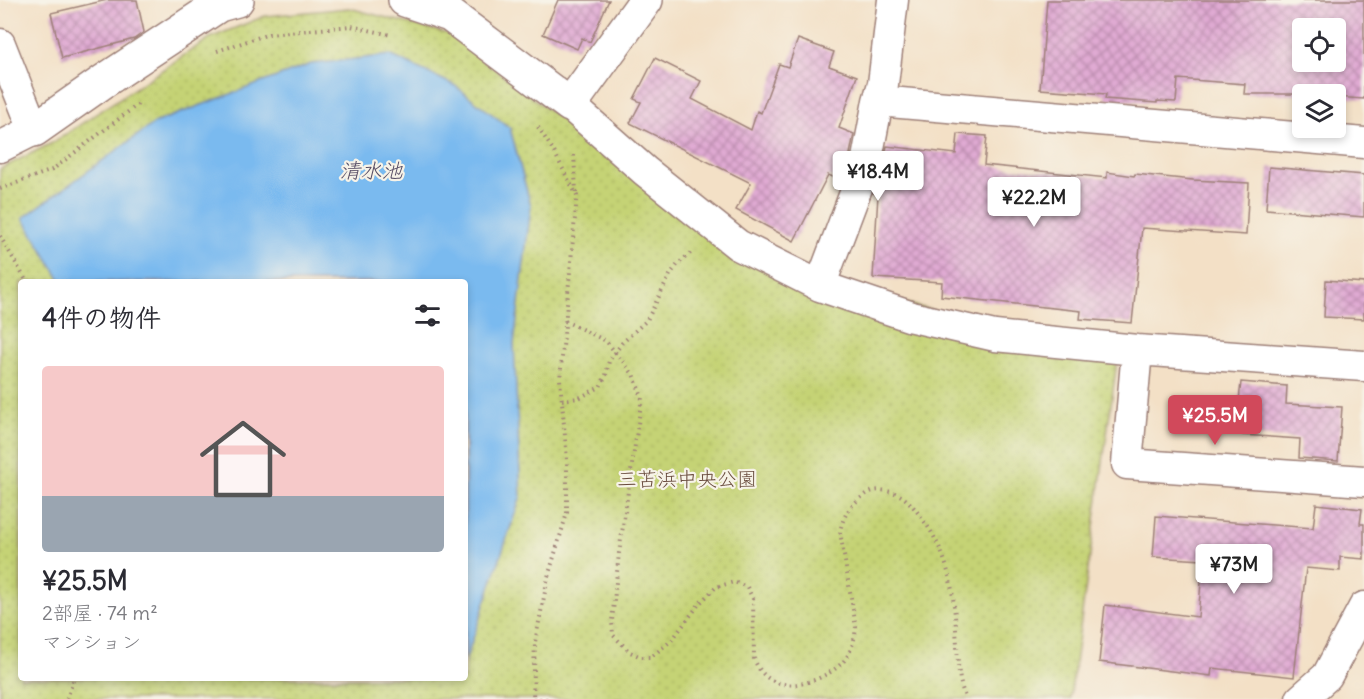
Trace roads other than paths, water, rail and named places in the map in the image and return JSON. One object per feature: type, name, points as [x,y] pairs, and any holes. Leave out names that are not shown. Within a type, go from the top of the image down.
[{"type":"street","points":[[405,0],[450,15],[570,105],[645,171],[738,245],[820,286],[912,316],[995,336],[1137,350],[1364,366]]},
{"type":"street","points":[[570,105],[646,0]]},
{"type":"street","points":[[820,286],[866,164],[883,84],[893,0]]},
{"type":"street","points":[[0,147],[34,130],[225,2]]},
{"type":"street","points":[[0,44],[34,130]]},
{"type":"street","points":[[878,101],[1364,143]]},
{"type":"street","points":[[1137,350],[1127,464],[1364,481]]},
{"type":"street","points":[[1301,699],[1327,676],[1364,607]]},
{"type":"water","name":"清水池","points":[[390,55],[454,85],[510,128],[531,206],[514,344],[521,496],[468,653],[468,279],[60,279],[23,218],[156,122],[311,64]]},
{"type":"park label","name":"三苫浜中央公園","points":[[687,478]]}]
